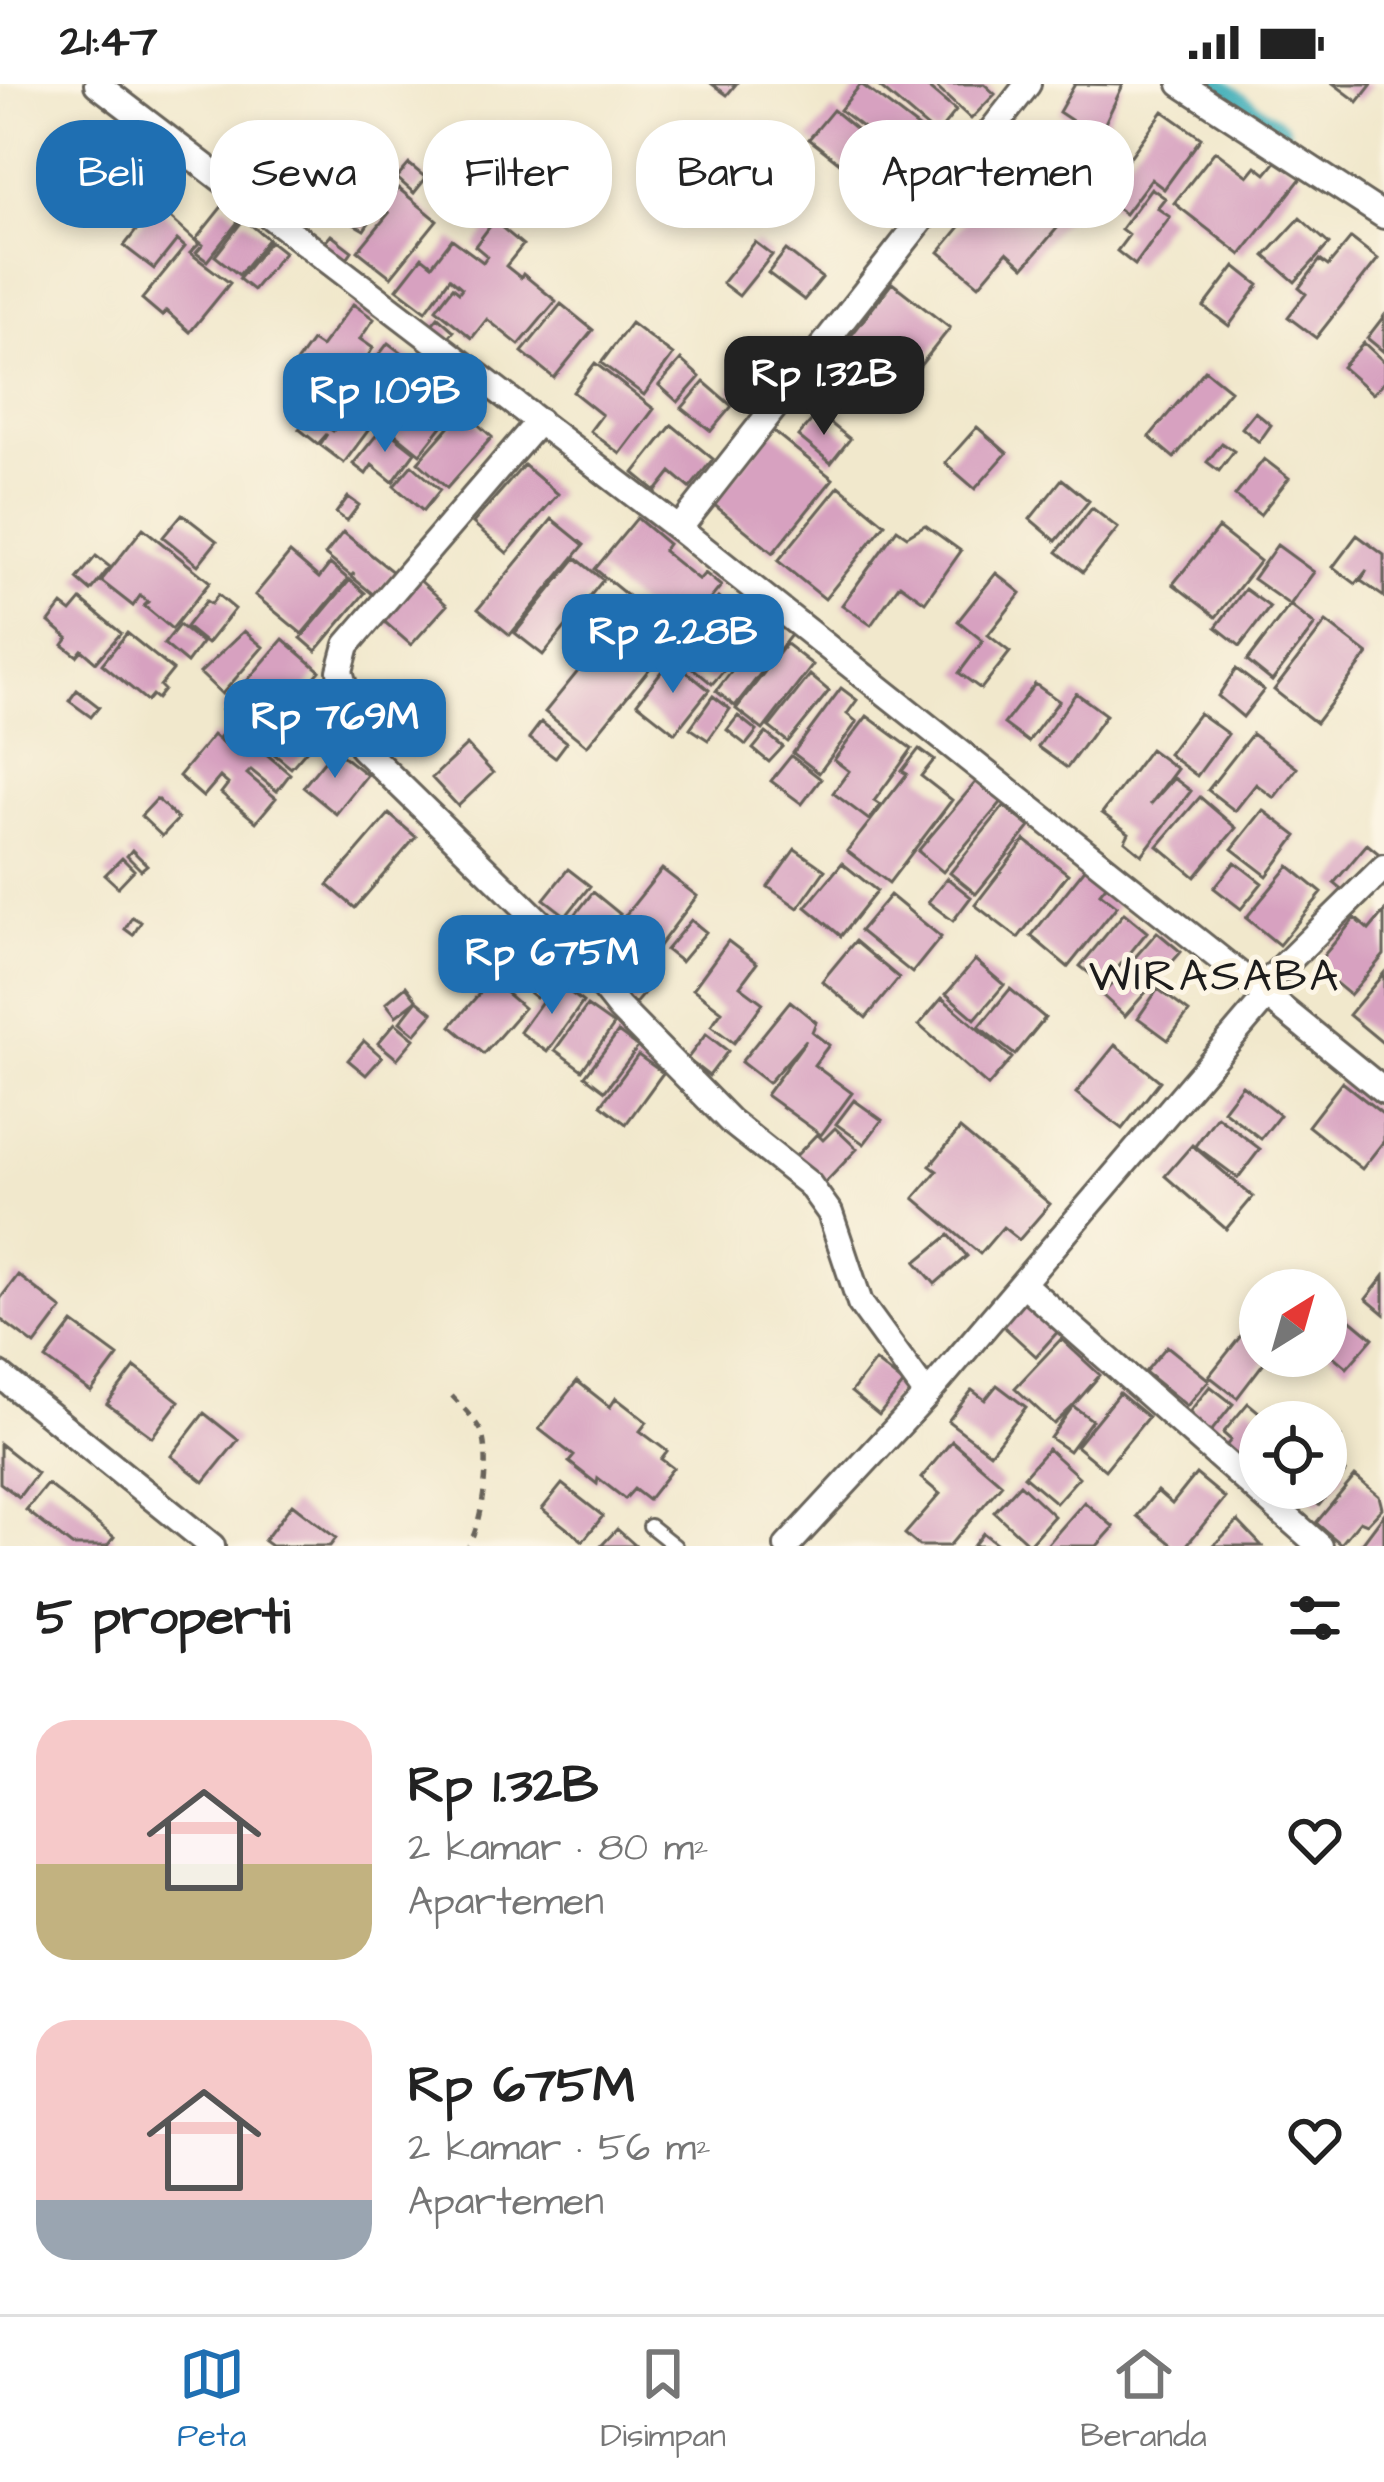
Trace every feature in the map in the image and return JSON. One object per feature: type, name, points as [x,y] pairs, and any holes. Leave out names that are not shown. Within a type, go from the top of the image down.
[{"type":"street","points":[[97,84],[679,529],[1384,1091]]},
{"type":"street","points":[[679,529],[1028,84]]},
{"type":"street","points":[[1181,84],[1384,216]]},
{"type":"street","points":[[539,421],[347,645],[340,670],[362,748],[588,969],[619,1008],[730,1121],[809,1184],[830,1213],[860,1303],[927,1395]]},
{"type":"street","points":[[787,1546],[1023,1284],[1263,992],[1384,867]]},
{"type":"street","points":[[1023,1284],[1320,1546]]},
{"type":"street","points":[[0,1376],[212,1546]]},
{"type":"lane","points":[[650,1526],[675,1546]]},
{"type":"path","points":[[452,1396],[482,1432],[485,1469],[478,1531],[468,1546]]},
{"type":"building","points":[[712,84],[736,84],[727,95]]},
{"type":"building","points":[[861,84],[908,120],[853,120],[840,110]]},
{"type":"building","points":[[876,84],[924,84],[956,111],[948,120],[918,120]]},
{"type":"building","points":[[933,84],[984,84],[995,94],[971,119]]},
{"type":"building","points":[[1075,84],[1123,85],[1106,120],[1071,120],[1059,112]]},
{"type":"building","points":[[1334,84],[1372,84],[1358,102]]},
{"type":"building","points":[[833,110],[845,120],[839,120],[839,163],[815,144],[815,132]]},
{"type":"building","points":[[1163,111],[1201,138],[1164,189],[1151,179],[1134,202],[1134,151]]},
{"type":"building","points":[[1215,151],[1248,176],[1256,166],[1266,174],[1279,158],[1302,177],[1241,255],[1174,203]]},
{"type":"building","points":[[409,164],[423,176],[423,182],[414,193],[399,176]]},
{"type":"building","points":[[1151,188],[1165,198],[1157,208],[1170,217],[1135,265],[1117,251],[1129,235],[1122,228],[1134,228],[1134,211]]},
{"type":"building","points":[[399,189],[423,209],[423,228],[431,228],[391,277],[358,251],[377,228],[399,228]]},
{"type":"building","points":[[1300,218],[1329,244],[1295,282],[1265,256]]},
{"type":"building","points":[[210,222],[210,228],[233,228],[207,261],[196,253],[203,245],[196,239]]},
{"type":"building","points":[[138,228],[181,228],[199,244],[190,253],[230,283],[190,332],[166,311],[162,316],[142,299],[185,247],[177,240],[154,269],[124,246]]},
{"type":"building","points":[[237,228],[255,228],[268,239],[239,275],[215,256]]},
{"type":"building","points":[[489,228],[502,228],[523,245],[506,266],[556,301],[519,345],[487,319],[472,338],[436,309],[453,287],[459,292],[462,288],[450,278],[426,311],[397,289],[422,257],[432,265],[452,239],[483,262],[487,256],[475,246]]},
{"type":"building","points":[[959,228],[1057,228],[1024,267],[1007,252],[979,285],[939,252]]},
{"type":"building","points":[[331,235],[352,251],[343,264],[321,247]]},
{"type":"building","points":[[1351,238],[1378,259],[1316,338],[1288,317],[1306,294],[1299,288],[1320,260],[1328,266]]},
{"type":"building","points":[[270,241],[284,252],[253,290],[239,279]]},
{"type":"building","points":[[755,242],[772,255],[739,296],[722,283]]},
{"type":"building","points":[[786,250],[822,278],[804,300],[768,273]]},
{"type":"building","points":[[1235,266],[1259,285],[1229,326],[1204,307]]},
{"type":"building","points":[[892,283],[950,328],[904,386],[847,341]]},
{"type":"building","points":[[353,304],[374,319],[360,339],[373,348],[366,359],[370,362],[344,398],[296,363],[312,341],[321,347]]},
{"type":"building","points":[[561,304],[593,330],[554,378],[522,352]]},
{"type":"building","points":[[1384,316],[1384,352],[1367,338]]},
{"type":"building","points":[[438,317],[454,331],[446,340],[430,327]]},
{"type":"building","points":[[631,323],[673,355],[644,395],[601,363]]},
{"type":"building","points":[[388,343],[423,369],[380,424],[346,398]]},
{"type":"building","points":[[1364,343],[1384,362],[1384,382],[1373,394],[1342,367]]},
{"type":"building","points":[[681,360],[700,377],[678,402],[659,385]]},
{"type":"building","points":[[595,363],[654,409],[620,454],[590,431],[602,415],[573,392]]},
{"type":"building","points":[[744,370],[759,381],[744,402],[729,391]]},
{"type":"building","points":[[1205,370],[1230,390],[1174,458],[1149,437]]},
{"type":"building","points":[[445,374],[460,386],[449,399],[458,406],[420,454],[383,424],[401,402],[409,409],[429,383],[441,392],[446,386],[439,381]]},
{"type":"building","points":[[704,382],[732,406],[711,431],[682,408]]},
{"type":"building","points":[[323,401],[341,416],[333,431],[348,410],[373,424],[344,463],[320,445],[327,434],[318,444],[299,429]]},
{"type":"building","points":[[463,411],[492,437],[447,488],[418,462]]},
{"type":"building","points":[[1255,412],[1271,425],[1259,442],[1242,428]]},
{"type":"building","points":[[818,413],[850,439],[831,463],[798,436]]},
{"type":"building","points":[[672,425],[713,459],[690,488],[671,472],[656,491],[634,473]]},
{"type":"building","points":[[383,427],[415,452],[393,482],[372,465],[366,474],[353,464]]},
{"type":"building","points":[[977,427],[1007,453],[975,489],[945,463]]},
{"type":"building","points":[[772,430],[833,479],[773,553],[712,503]]},
{"type":"building","points":[[1222,443],[1234,451],[1219,471],[1207,462]]},
{"type":"building","points":[[1264,459],[1289,478],[1260,515],[1235,496]]},
{"type":"building","points":[[412,465],[440,490],[423,511],[394,486]]},
{"type":"building","points":[[524,465],[558,494],[507,553],[473,523]]},
{"type":"building","points":[[1062,479],[1089,501],[1056,541],[1030,519]]},
{"type":"building","points":[[839,486],[885,524],[825,599],[778,561]]},
{"type":"building","points":[[348,497],[359,505],[347,521],[336,513]]},
{"type":"building","points":[[1092,508],[1118,528],[1083,572],[1057,552]]},
{"type":"building","points":[[182,514],[217,541],[198,565],[163,537]]},
{"type":"building","points":[[637,518],[668,544],[663,551],[699,580],[705,573],[721,586],[679,638],[595,569]]},
{"type":"building","points":[[552,519],[584,545],[510,635],[478,609]]},
{"type":"building","points":[[925,525],[961,551],[925,602],[900,584],[871,625],[842,605],[897,529],[907,536]]},
{"type":"building","points":[[143,528],[210,582],[172,629],[144,606],[148,602],[140,596],[133,606],[101,581]]},
{"type":"building","points":[[1218,528],[1260,561],[1216,617],[1173,584]]},
{"type":"building","points":[[343,532],[394,573],[375,596],[352,577],[354,573],[351,576],[325,555]]},
{"type":"building","points":[[1357,535],[1384,555],[1384,597],[1361,581],[1367,570],[1356,584],[1333,567]]},
{"type":"building","points":[[1277,545],[1314,572],[1290,605],[1253,579]]},
{"type":"building","points":[[290,553],[319,578],[330,564],[348,579],[302,634],[255,595]]},
{"type":"building","points":[[96,556],[110,567],[91,591],[77,579]]},
{"type":"building","points":[[576,558],[603,580],[543,655],[515,633]]},
{"type":"building","points":[[996,573],[1021,593],[988,635],[1010,652],[981,689],[959,673],[983,641],[958,621]]},
{"type":"building","points":[[415,576],[447,605],[411,645],[379,617]]},
{"type":"building","points":[[350,580],[365,593],[316,651],[301,638]]},
{"type":"building","points":[[1245,589],[1270,607],[1240,646],[1216,627]]},
{"type":"building","points":[[218,595],[235,609],[207,644],[186,627],[206,601],[211,604]]},
{"type":"building","points":[[718,598],[749,625],[727,651],[735,658],[712,684],[673,652]]},
{"type":"building","points":[[81,600],[121,633],[96,662],[82,650],[77,656],[63,645],[68,638],[49,622],[62,605],[71,612]]},
{"type":"building","points":[[1290,605],[1315,625],[1272,681],[1247,661]]},
{"type":"building","points":[[630,607],[672,641],[587,746],[545,712]]},
{"type":"building","points":[[772,620],[791,635],[735,706],[716,691]]},
{"type":"building","points":[[1326,622],[1368,654],[1316,723],[1274,690]]},
{"type":"building","points":[[179,625],[202,643],[187,663],[164,644]]},
{"type":"building","points":[[244,631],[263,647],[222,694],[200,673]]},
{"type":"building","points":[[127,633],[173,670],[160,686],[164,690],[157,699],[152,695],[147,701],[102,664]]},
{"type":"building","points":[[283,639],[320,671],[259,742],[222,710]]},
{"type":"building","points":[[786,644],[813,665],[763,730],[736,709]]},
{"type":"building","points":[[671,659],[709,690],[675,733],[637,703]]},
{"type":"building","points":[[1236,669],[1264,690],[1243,717],[1218,696]]},
{"type":"building","points":[[810,675],[829,691],[788,742],[769,727]]},
{"type":"building","points":[[1035,684],[1059,701],[1028,742],[1004,724]]},
{"type":"building","points":[[841,688],[857,700],[847,714],[857,722],[819,773],[793,753]]},
{"type":"building","points":[[77,690],[99,707],[91,717],[69,701]]},
{"type":"building","points":[[1076,693],[1106,715],[1067,768],[1038,747]]},
{"type":"building","points":[[713,696],[730,709],[708,740],[690,728]]},
{"type":"building","points":[[296,705],[325,729],[291,768],[262,744]]},
{"type":"building","points":[[1199,713],[1228,734],[1197,776],[1168,754]]},
{"type":"building","points":[[738,716],[757,731],[746,745],[727,730]]},
{"type":"building","points":[[867,716],[912,749],[874,801],[880,805],[869,820],[833,793],[849,771],[834,760]]},
{"type":"building","points":[[541,722],[567,742],[555,758],[529,738]]},
{"type":"building","points":[[231,724],[290,774],[277,791],[251,770],[247,774],[276,798],[256,822],[221,793],[228,784],[220,777],[203,797],[179,776],[213,735],[238,756],[219,738]]},
{"type":"building","points":[[766,733],[783,747],[769,762],[753,749]]},
{"type":"building","points":[[1252,734],[1297,768],[1274,798],[1256,784],[1235,811],[1208,790]]},
{"type":"building","points":[[467,745],[493,773],[458,806],[432,778]]},
{"type":"building","points":[[334,749],[367,775],[336,814],[303,787]]},
{"type":"building","points":[[919,749],[934,760],[921,776],[952,800],[889,883],[847,851],[907,774],[902,771]]},
{"type":"building","points":[[1150,749],[1177,769],[1150,805],[1174,778],[1191,791],[1142,855],[1125,841],[1129,833],[1102,813]]},
{"type":"building","points":[[791,756],[821,779],[802,804],[771,781]]},
{"type":"building","points":[[980,777],[1005,798],[943,872],[918,851]]},
{"type":"building","points":[[1200,797],[1236,828],[1195,877],[1158,846]]},
{"type":"building","points":[[157,799],[178,819],[162,836],[141,816]]},
{"type":"building","points":[[1004,806],[1030,827],[976,894],[950,873]]},
{"type":"building","points":[[1263,810],[1297,836],[1267,876],[1232,849]]},
{"type":"building","points":[[389,814],[416,837],[355,908],[328,885]]},
{"type":"building","points":[[1025,840],[1068,874],[1018,938],[975,905]]},
{"type":"building","points":[[1367,844],[1384,858],[1351,897],[1334,883]]},
{"type":"building","points":[[795,849],[825,870],[798,908],[768,887]]},
{"type":"building","points":[[132,850],[147,865],[141,870],[127,856]]},
{"type":"building","points":[[122,858],[134,870],[118,887],[105,875]]},
{"type":"building","points":[[1091,861],[1112,878],[1100,893],[1117,906],[1068,967],[1031,936]]},
{"type":"building","points":[[1235,862],[1262,883],[1241,909],[1214,888]]},
{"type":"building","points":[[842,863],[877,891],[841,936],[806,907]]},
{"type":"building","points":[[1289,866],[1322,893],[1279,945],[1246,918]]},
{"type":"building","points":[[568,869],[590,886],[566,916],[544,899]]},
{"type":"building","points":[[662,869],[697,896],[659,946],[623,918]]},
{"type":"building","points":[[947,878],[971,897],[953,921],[928,902]]},
{"type":"building","points":[[593,892],[620,914],[595,945],[568,924]]},
{"type":"building","points":[[890,895],[941,937],[912,973],[860,931]]},
{"type":"building","points":[[1384,912],[1384,955],[1350,995],[1315,966],[1355,918],[1369,930]]},
{"type":"building","points":[[1124,913],[1147,932],[1104,985],[1080,966]]},
{"type":"building","points":[[132,917],[141,922],[133,935],[125,929]]},
{"type":"building","points":[[691,920],[706,932],[681,962],[666,950]]},
{"type":"building","points":[[1157,932],[1181,952],[1125,1016],[1102,995]]},
{"type":"building","points":[[530,936],[564,964],[536,998],[502,971]]},
{"type":"building","points":[[728,941],[757,963],[740,986],[763,1003],[734,1043],[711,1026],[722,1011],[693,989]]},
{"type":"building","points":[[855,941],[899,978],[866,1018],[822,981]]},
{"type":"building","points":[[613,944],[656,979],[633,1006],[591,971]]},
{"type":"building","points":[[975,960],[1004,985],[975,1019],[946,994]]},
{"type":"building","points":[[1384,973],[1384,1044],[1349,1015]]},
{"type":"building","points":[[491,980],[524,1008],[484,1054],[451,1026]]},
{"type":"building","points":[[556,982],[583,1002],[547,1052],[520,1032]]},
{"type":"building","points":[[406,986],[417,1000],[396,1016],[386,1003]]},
{"type":"building","points":[[1010,989],[1045,1018],[1015,1055],[979,1027]]},
{"type":"building","points":[[1158,989],[1189,1012],[1168,1040],[1138,1018]]},
{"type":"building","points":[[942,998],[1012,1058],[988,1086],[919,1025]]},
{"type":"building","points":[[417,1000],[433,1013],[415,1034],[400,1022]]},
{"type":"building","points":[[790,1001],[816,1022],[812,1032],[829,1045],[814,1065],[852,1093],[821,1135],[766,1095],[806,1040],[768,1083],[741,1062]]},
{"type":"building","points":[[587,1006],[614,1025],[582,1070],[555,1050]]},
{"type":"building","points":[[395,1023],[414,1039],[397,1059],[378,1043]]},
{"type":"building","points":[[618,1032],[638,1047],[605,1091],[585,1076]]},
{"type":"building","points":[[706,1034],[728,1051],[709,1076],[687,1059]]},
{"type":"building","points":[[364,1041],[382,1057],[366,1075],[348,1060]]},
{"type":"building","points":[[1115,1045],[1160,1081],[1122,1129],[1076,1093]]},
{"type":"building","points":[[638,1055],[663,1073],[626,1124],[601,1105]]},
{"type":"building","points":[[1342,1082],[1384,1115],[1384,1141],[1362,1169],[1308,1126]]},
{"type":"building","points":[[1242,1085],[1280,1115],[1261,1139],[1223,1110]]},
{"type":"building","points":[[854,1100],[882,1120],[864,1144],[836,1124]]},
{"type":"building","points":[[1217,1116],[1260,1149],[1238,1178],[1195,1146]]},
{"type":"building","points":[[835,1128],[857,1149],[822,1186],[794,1158],[817,1134],[823,1140]]},
{"type":"building","points":[[960,1129],[1050,1204],[1019,1240],[1003,1227],[980,1254],[914,1198],[937,1171],[930,1166]]},
{"type":"building","points":[[1192,1145],[1253,1197],[1226,1229],[1165,1176]]},
{"type":"building","points":[[949,1235],[967,1256],[935,1284],[916,1262]]},
{"type":"building","points":[[18,1275],[62,1309],[35,1345],[0,1319],[0,1299]]},
{"type":"building","points":[[1384,1276],[1384,1314],[1366,1299]]},
{"type":"building","points":[[1028,1297],[1061,1328],[1036,1356],[1002,1325]]},
{"type":"building","points":[[1347,1316],[1373,1338],[1347,1368]]},
{"type":"building","points":[[73,1323],[118,1356],[91,1392],[46,1359]]},
{"type":"building","points":[[1239,1338],[1239,1377],[1253,1377],[1237,1398],[1209,1376]]},
{"type":"building","points":[[1061,1339],[1100,1375],[1054,1424],[1015,1388]]},
{"type":"building","points":[[1167,1346],[1209,1380],[1187,1406],[1145,1372]]},
{"type":"building","points":[[875,1361],[904,1384],[879,1415],[851,1392]]},
{"type":"building","points":[[135,1367],[179,1401],[152,1437],[107,1404]]},
{"type":"building","points":[[577,1381],[610,1407],[616,1398],[647,1422],[640,1431],[667,1451],[661,1459],[673,1468],[648,1500],[634,1489],[625,1499],[598,1478],[597,1484],[569,1462],[574,1456],[539,1429]]},
{"type":"building","points":[[997,1385],[1026,1407],[990,1453],[948,1421],[972,1390],[985,1400]]},
{"type":"building","points":[[1210,1386],[1233,1404],[1210,1433],[1187,1415]]},
{"type":"building","points":[[1119,1393],[1148,1417],[1105,1470],[1076,1446]]},
{"type":"building","points":[[1073,1406],[1092,1420],[1069,1451],[1050,1438]]},
{"type":"building","points":[[204,1413],[238,1440],[204,1482],[171,1456]]},
{"type":"building","points":[[1239,1414],[1238,1459],[1225,1447],[1231,1440],[1223,1433]]},
{"type":"building","points":[[952,1441],[1002,1484],[949,1546],[919,1546],[905,1534],[940,1494],[921,1478]]},
{"type":"building","points":[[0,1444],[37,1473],[19,1497],[0,1483]]},
{"type":"building","points":[[1048,1449],[1079,1477],[1056,1503],[1024,1476]]},
{"type":"building","points":[[1196,1474],[1225,1498],[1186,1546],[1174,1546],[1137,1516],[1157,1491],[1172,1504]]},
{"type":"building","points":[[1355,1476],[1379,1496],[1382,1508],[1367,1524],[1360,1521],[1341,1544],[1316,1523],[1328,1509],[1347,1509],[1347,1486]]},
{"type":"building","points":[[47,1484],[114,1537],[107,1546],[72,1546],[26,1510]]},
{"type":"building","points":[[562,1484],[603,1516],[583,1541],[542,1509]]},
{"type":"building","points":[[1020,1484],[1054,1516],[1029,1544],[994,1512]]},
{"type":"building","points":[[1084,1502],[1114,1527],[1097,1546],[1046,1546]]},
{"type":"building","points":[[292,1504],[336,1538],[330,1546],[271,1546],[264,1541]]},
{"type":"building","points":[[1384,1514],[1384,1546],[1360,1546]]},
{"type":"building","points":[[1238,1521],[1262,1546],[1213,1546]]},
{"type":"building","points":[[617,1529],[636,1546],[601,1546]]},
{"type":"building","points":[[983,1533],[1000,1546],[973,1546]]},
{"type":"waterway","points":[[1206,84],[1276,133]]},
{"type":"district","name":"WIRASABA","points":[[1215,974]]}]
